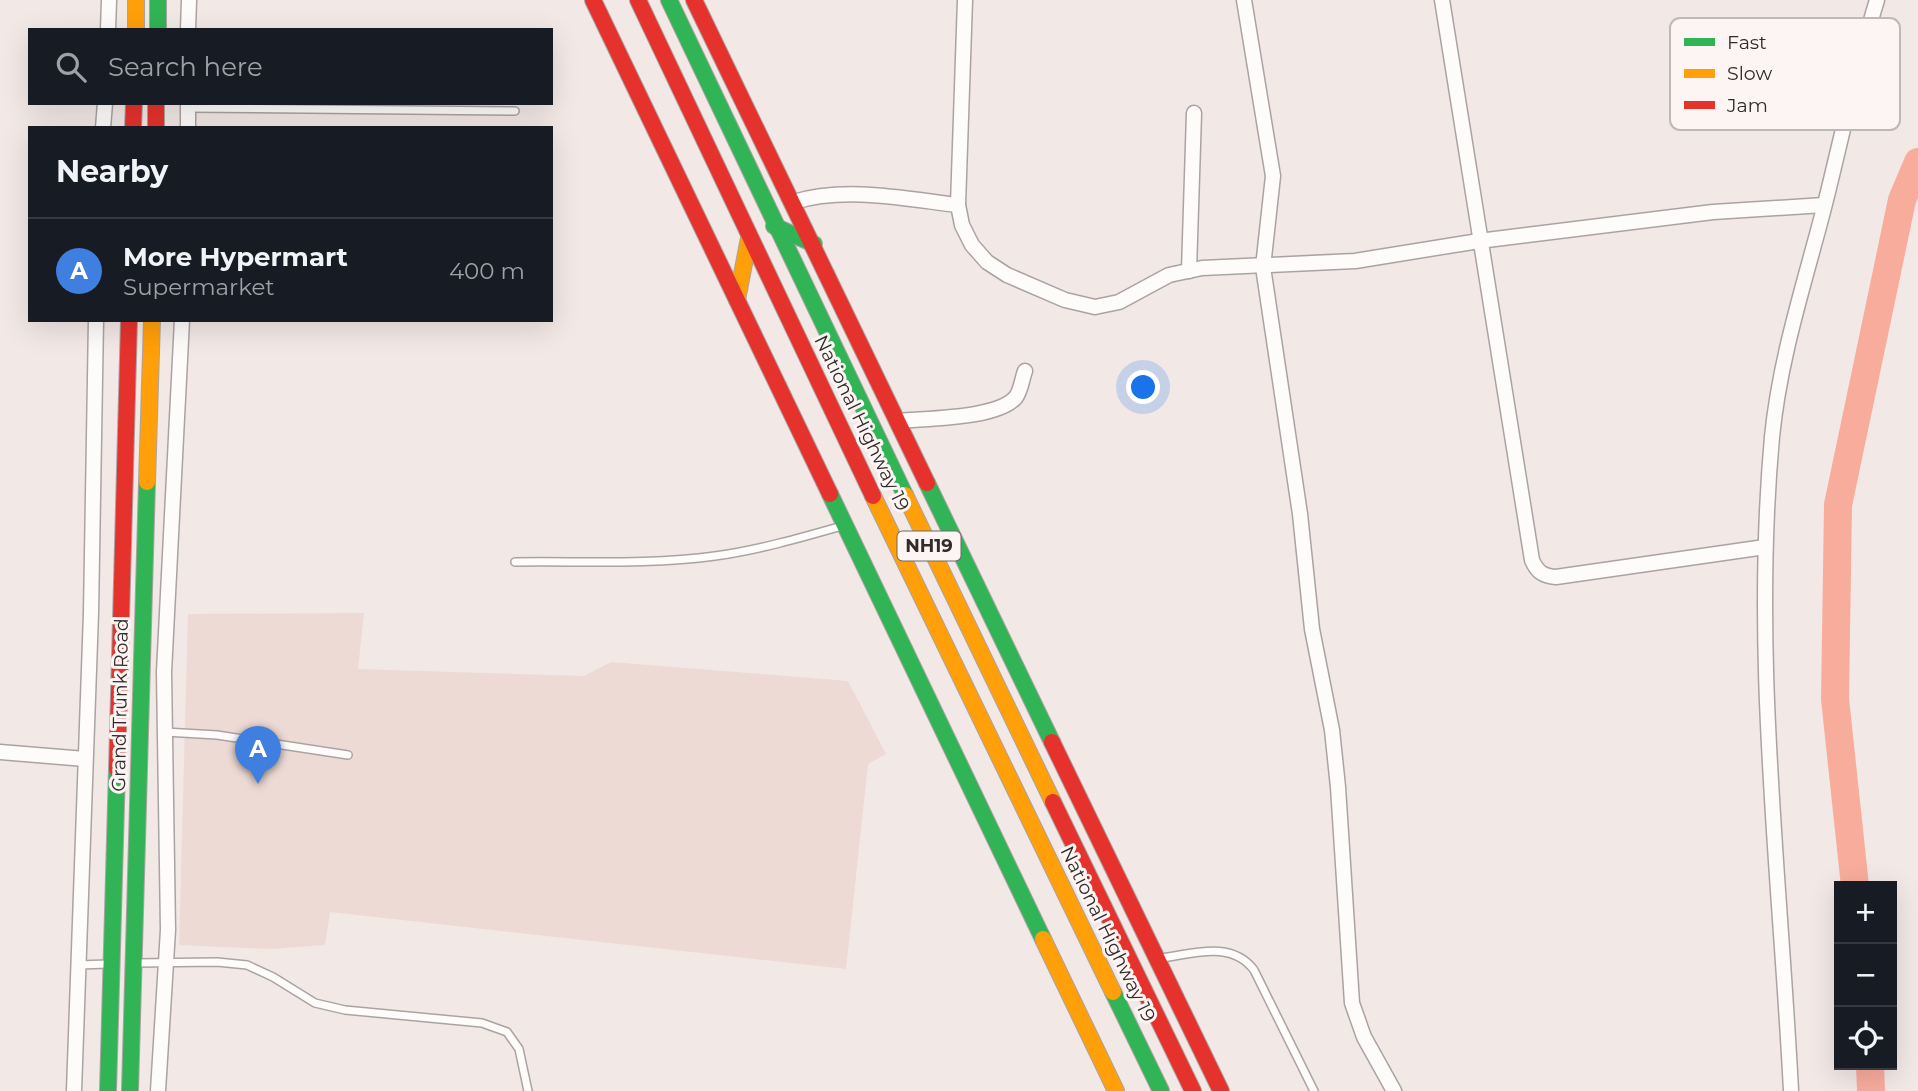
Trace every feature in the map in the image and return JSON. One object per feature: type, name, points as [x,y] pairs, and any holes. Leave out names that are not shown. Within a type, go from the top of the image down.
[{"type":"main road","points":[[136,0],[136,28]]},
{"type":"main road","points":[[158,0],[158,28]]},
{"type":"main road","points":[[593,0],[1116,1091]]},
{"type":"main road","name":"National Highway 19","points":[[638,0],[749,238],[1161,1091]]},
{"type":"main road","name":"NH19","points":[[669,0],[774,226],[1193,1091]]},
{"type":"main road","points":[[694,0],[794,202],[1221,1091]]},
{"type":"main road","points":[[133,126],[134,105]]},
{"type":"main road","points":[[156,105],[156,126]]},
{"type":"main road","points":[[774,226],[814,244]]},
{"type":"main road","points":[[737,300],[749,238]]},
{"type":"main road","name":"Grand Trunk Road","points":[[108,1091],[129,322]]},
{"type":"main road","name":"Grand Trunk Road","points":[[130,1091],[152,322]]},
{"type":"street","points":[[108,28],[109,0]]},
{"type":"street","points":[[188,28],[189,0]]},
{"type":"street","points":[[965,0],[958,205],[962,225],[972,245],[987,262],[1007,275],[1065,300],[1096,307],[1107,306],[1169,275],[1189,271],[1355,261],[1479,241],[1713,212],[1824,205]]},
{"type":"street","points":[[1244,0],[1273,176],[1263,267],[1300,514],[1312,629],[1332,730],[1352,1003],[1364,1037],[1394,1091]]},
{"type":"street","points":[[1442,0],[1479,241],[1536,569],[1544,576],[1556,577],[1765,547]]},
{"type":"street","points":[[1871,18],[1877,0]]},
{"type":"street","points":[[103,126],[105,105]]},
{"type":"street","points":[[188,105],[188,126]]},
{"type":"street","points":[[1189,271],[1194,113]]},
{"type":"street","points":[[1791,1091],[1766,729],[1765,547],[1772,436],[1783,358],[1824,205],[1841,130]]},
{"type":"street","points":[[794,202],[851,195],[887,196],[958,205]]},
{"type":"street","points":[[74,1091],[91,613],[96,322]]},
{"type":"street","points":[[159,1091],[166,962],[168,831],[164,672],[182,322]]},
{"type":"street","points":[[898,422],[989,412],[1007,405],[1018,395],[1025,371]]},
{"type":"street","points":[[0,752],[85,759]]},
{"type":"lane","points":[[188,105],[515,111]]},
{"type":"lane","points":[[516,562],[654,560],[714,556],[770,545],[846,524]]},
{"type":"lane","points":[[164,732],[216,735],[348,755]]},
{"type":"lane","points":[[1156,958],[1215,951],[1233,952],[1245,958],[1254,970],[1314,1091]]},
{"type":"lane","points":[[78,965],[166,962],[247,965],[273,977],[315,1003],[345,1010],[482,1024],[507,1032],[519,1049],[528,1091]]},
{"type":"shaded area","points":[[364,613],[358,669],[584,676],[611,662],[848,681],[886,754],[868,764],[846,969],[330,912],[325,945],[270,949],[179,945],[188,614]]},
{"type":"waterway","points":[[1854,881],[1835,699],[1838,505],[1902,200],[1918,162]]},
{"type":"waterway","points":[[1870,1070],[1871,1091]]},
{"type":"traffic: fast","points":[[158,0],[158,28]]},
{"type":"traffic: fast","points":[[669,0],[905,495]]},
{"type":"traffic: fast","points":[[774,226],[814,244]]},
{"type":"traffic: fast","points":[[130,1091],[147,482]]},
{"type":"traffic: fast","points":[[927,483],[1052,742]]},
{"type":"traffic: fast","points":[[830,494],[1043,939]]},
{"type":"traffic: fast","points":[[108,1091],[117,769]]},
{"type":"traffic: fast","points":[[1113,992],[1161,1091]]},
{"type":"traffic: slow","points":[[136,0],[136,28]]},
{"type":"traffic: slow","points":[[737,300],[749,238]]},
{"type":"traffic: slow","points":[[147,482],[152,322]]},
{"type":"traffic: slow","points":[[905,495],[1053,802]]},
{"type":"traffic: slow","points":[[873,496],[1113,992]]},
{"type":"traffic: slow","points":[[1043,939],[1116,1091]]},
{"type":"traffic: jam","points":[[593,0],[830,494]]},
{"type":"traffic: jam","points":[[638,0],[873,496]]},
{"type":"traffic: jam","points":[[694,0],[927,483]]},
{"type":"traffic: jam","points":[[133,126],[134,105]]},
{"type":"traffic: jam","points":[[156,105],[156,126]]},
{"type":"traffic: jam","points":[[117,769],[129,322]]},
{"type":"traffic: jam","points":[[1052,742],[1221,1091]]},
{"type":"traffic: jam","points":[[1053,802],[1193,1091]]},
{"type":"place","name":"More Hypermart","points":[[258,784]]}]
